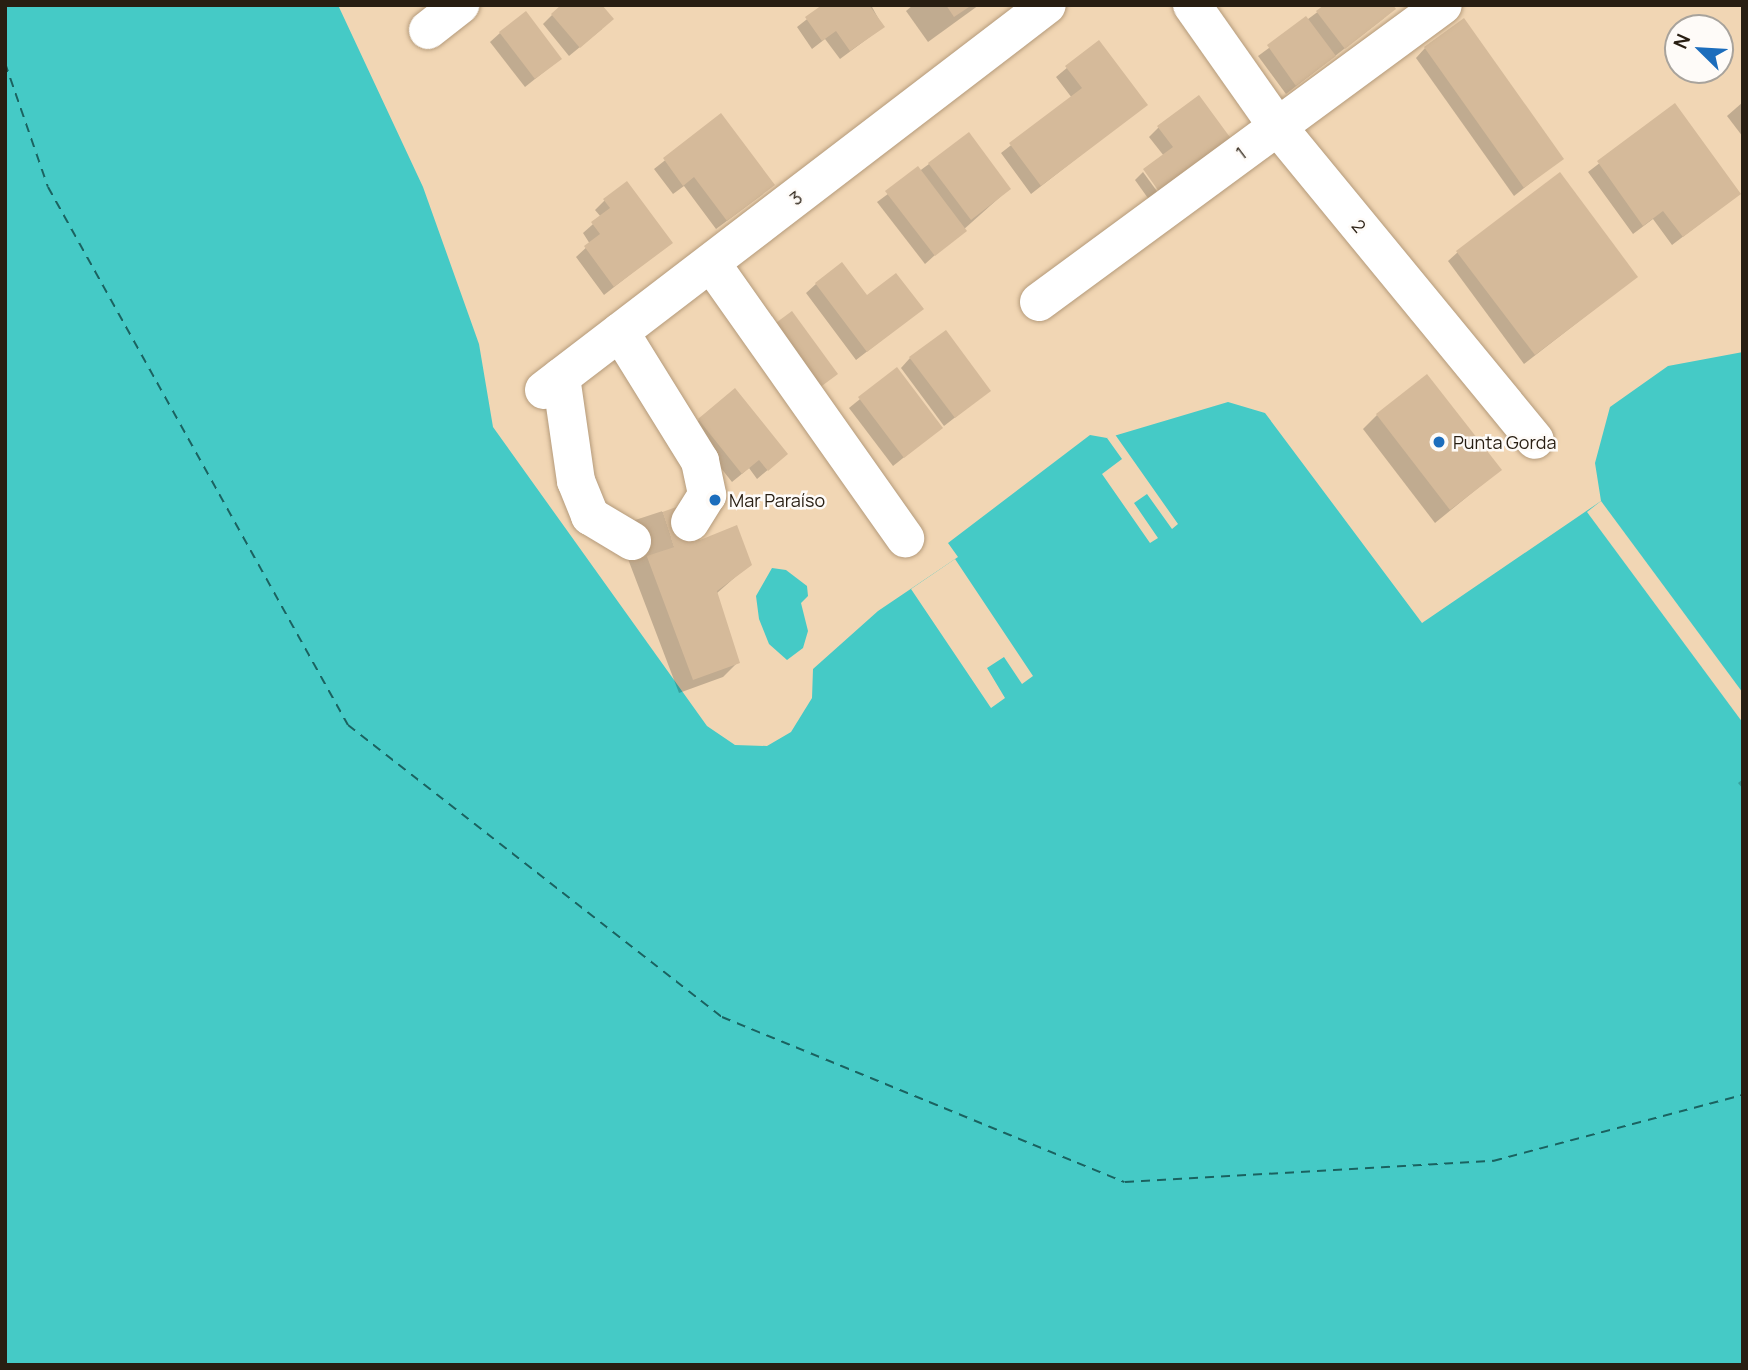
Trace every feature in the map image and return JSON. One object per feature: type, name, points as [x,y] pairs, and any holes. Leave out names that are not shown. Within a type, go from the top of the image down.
[{"type":"street","points":[[428,30],[460,5]]},
{"type":"street","name":"3","points":[[632,541],[590,516],[576,481],[552,384],[1047,5]]},
{"type":"street","name":"2","points":[[1192,5],[1277,126],[1535,440]]},
{"type":"street","name":"1","points":[[1040,302],[1443,5]]},
{"type":"street","points":[[711,263],[905,538]]},
{"type":"street","points":[[620,332],[700,461],[707,495],[690,522]]},
{"type":"water","points":[[5,5],[338,5],[423,187],[479,344],[493,427],[707,726],[735,745],[767,746],[791,732],[812,698],[813,669],[878,611],[958,557],[948,543],[1090,435],[1107,438],[1228,402],[1265,413],[1422,623],[1601,501],[1595,463],[1610,407],[1668,366],[1743,352],[1743,1365],[5,1365]]},
{"type":"water","points":[[772,568],[786,570],[807,586],[808,596],[801,603],[808,631],[803,648],[787,660],[769,644],[759,619],[756,596]]},
{"type":"pier","points":[[1114,433],[1178,524],[1172,529],[1147,494],[1134,503],[1158,538],[1150,543],[1102,474],[1122,459],[1107,438]]},
{"type":"pier","points":[[1601,501],[1743,693],[1743,723],[1587,512]]},
{"type":"pier","points":[[955,559],[1033,676],[1022,684],[1004,657],[987,668],[1005,698],[991,708],[911,589]]},
{"type":"building","points":[[561,5],[602,5],[614,19],[580,48],[551,14]]},
{"type":"building","points":[[822,5],[869,5],[885,27],[850,51],[836,31],[822,41],[805,17]]},
{"type":"building","points":[[946,5],[972,5],[954,17]]},
{"type":"building","points":[[1324,5],[1393,5],[1396,9],[1345,49],[1316,11]]},
{"type":"building","points":[[526,11],[562,59],[535,79],[499,32]]},
{"type":"building","points":[[1306,16],[1336,56],[1296,86],[1267,45]]},
{"type":"building","points":[[1464,18],[1564,159],[1524,188],[1424,47]]},
{"type":"building","points":[[1099,40],[1148,105],[1041,186],[1009,143],[1082,88],[1065,66]]},
{"type":"building","points":[[1199,95],[1232,140],[1160,193],[1143,169],[1173,147],[1157,126]]},
{"type":"building","points":[[1675,103],[1741,194],[1683,237],[1663,211],[1643,226],[1597,161]]},
{"type":"building","points":[[721,113],[775,185],[727,221],[694,177],[683,186],[663,158]]},
{"type":"building","points":[[969,132],[1011,189],[971,220],[928,163]]},
{"type":"building","points":[[918,166],[967,231],[935,256],[885,191]]},
{"type":"building","points":[[1560,172],[1638,277],[1535,355],[1456,251]]},
{"type":"building","points":[[627,181],[673,243],[614,287],[584,246],[600,234],[591,222],[610,208],[603,199]]},
{"type":"building","points":[[842,262],[867,295],[896,273],[924,309],[867,352],[815,283]]},
{"type":"building","points":[[792,311],[838,374],[815,391],[769,328]]},
{"type":"building","points":[[946,330],[991,391],[955,418],[909,357]]},
{"type":"building","points":[[897,367],[943,428],[904,458],[858,397]]},
{"type":"building","name":"Punta Gorda","points":[[1427,374],[1502,470],[1450,510],[1376,414]]},
{"type":"building","points":[[735,388],[788,454],[768,471],[759,460],[742,474],[698,419]]},
{"type":"building","points":[[685,504],[700,540],[737,525],[752,565],[717,591],[740,663],[693,680],[634,522]]},
{"type":"ferry route","points":[[5,63],[48,187],[348,725],[722,1017],[1125,1182],[1493,1161],[1743,1095]]},
{"type":"tunnel","points":[[632,541],[690,522]]},
{"type":"place","name":"Punta Gorda","points":[[1439,442]]},
{"type":"place","name":"Mar Paraíso","points":[[715,500]]}]
